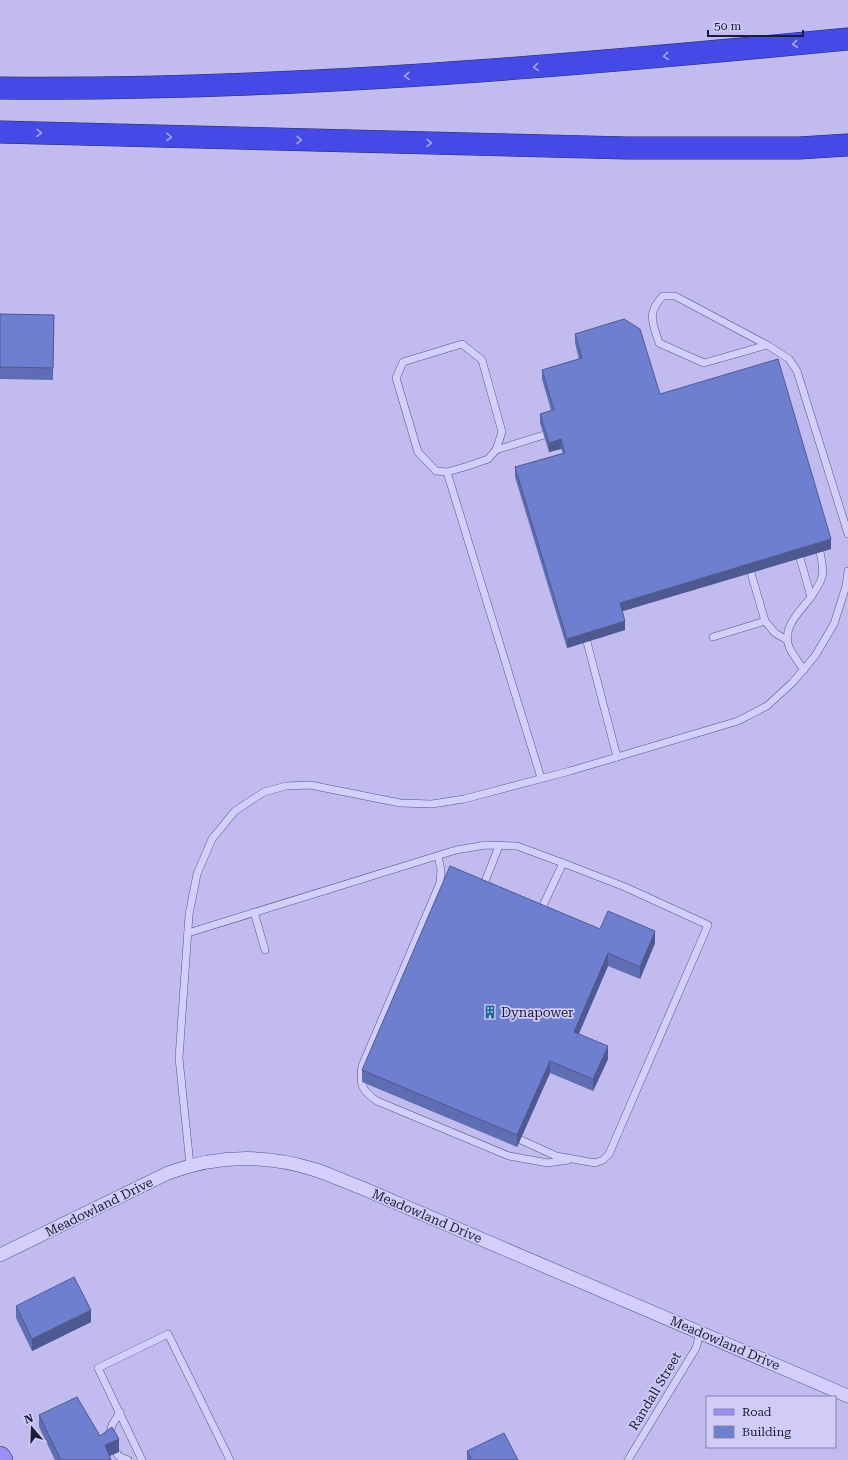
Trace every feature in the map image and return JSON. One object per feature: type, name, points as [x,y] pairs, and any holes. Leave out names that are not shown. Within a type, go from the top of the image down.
[{"type":"highway","points":[[0,88],[109,88],[340,80],[534,67],[848,39]]},
{"type":"highway","points":[[0,132],[628,148],[799,148],[848,145]]},
{"type":"main road","points":[[0,1456],[2,1460]]},
{"type":"street","name":"Meadowland Drive","points":[[0,1255],[168,1173],[190,1165],[223,1159],[246,1158],[280,1161],[316,1169],[848,1396]]},
{"type":"lane","points":[[767,345],[704,363],[659,343],[651,317],[654,304],[663,296],[675,296],[767,345],[788,359],[797,371],[848,534]]},
{"type":"lane","points":[[462,344],[482,360],[502,432],[496,450],[488,459],[447,472],[436,470],[418,452],[396,378],[403,362],[462,344]]},
{"type":"lane","points":[[496,450],[544,435]]},
{"type":"lane","points":[[447,472],[541,778]]},
{"type":"lane","points":[[804,670],[790,648],[787,640],[788,629],[822,581],[820,552]]},
{"type":"lane","points":[[800,558],[811,597]]},
{"type":"lane","points":[[190,1165],[179,1058],[189,915],[197,874],[212,839],[235,811],[264,792],[286,786],[310,785],[400,803],[432,804],[464,799],[617,757],[738,721],[767,706],[792,683],[816,656],[834,624],[846,586],[848,571]]},
{"type":"lane","points":[[751,573],[765,621],[775,633],[787,640]]},
{"type":"lane","points":[[713,637],[765,621]]},
{"type":"lane","points":[[586,642],[617,757]]},
{"type":"lane","points":[[188,932],[456,850],[486,845],[517,846],[625,887],[708,925],[609,1154],[603,1160],[594,1163],[556,1156],[521,1140]]},
{"type":"lane","points":[[482,892],[499,846]]},
{"type":"lane","points":[[438,856],[442,870],[440,883],[362,1066],[360,1078],[363,1087],[368,1095],[377,1101],[509,1156],[548,1163],[574,1159]]},
{"type":"lane","points":[[538,916],[563,863]]},
{"type":"lane","points":[[254,912],[265,950]]},
{"type":"lane","name":"Randall Street","points":[[628,1460],[696,1348],[700,1333]]},
{"type":"lane","points":[[142,1460],[98,1368],[168,1334],[230,1460]]},
{"type":"lane","points":[[110,1440],[108,1435],[120,1412]]},
{"type":"lane","points":[[117,1453],[118,1456],[128,1460]]},
{"type":"building","points":[[0,314],[54,315],[53,368],[0,367]]},
{"type":"building","points":[[624,319],[640,329],[660,394],[778,359],[831,539],[620,603],[625,621],[567,639],[515,467],[565,453],[561,439],[549,443],[540,414],[554,410],[542,370],[582,358],[575,334]]},
{"type":"building","name":"Dynapower","points":[[450,866],[600,929],[608,911],[655,931],[640,967],[608,953],[574,1032],[608,1046],[593,1079],[550,1061],[517,1135],[362,1070]]},
{"type":"building","points":[[74,1277],[91,1310],[32,1339],[16,1306]]},
{"type":"building","points":[[77,1397],[100,1436],[112,1427],[119,1439],[105,1445],[111,1460],[61,1460],[39,1415]]},
{"type":"building","points":[[504,1433],[518,1460],[472,1460],[467,1451]]},
{"type":"place","name":"Dynapower","points":[[490,1012]]}]
